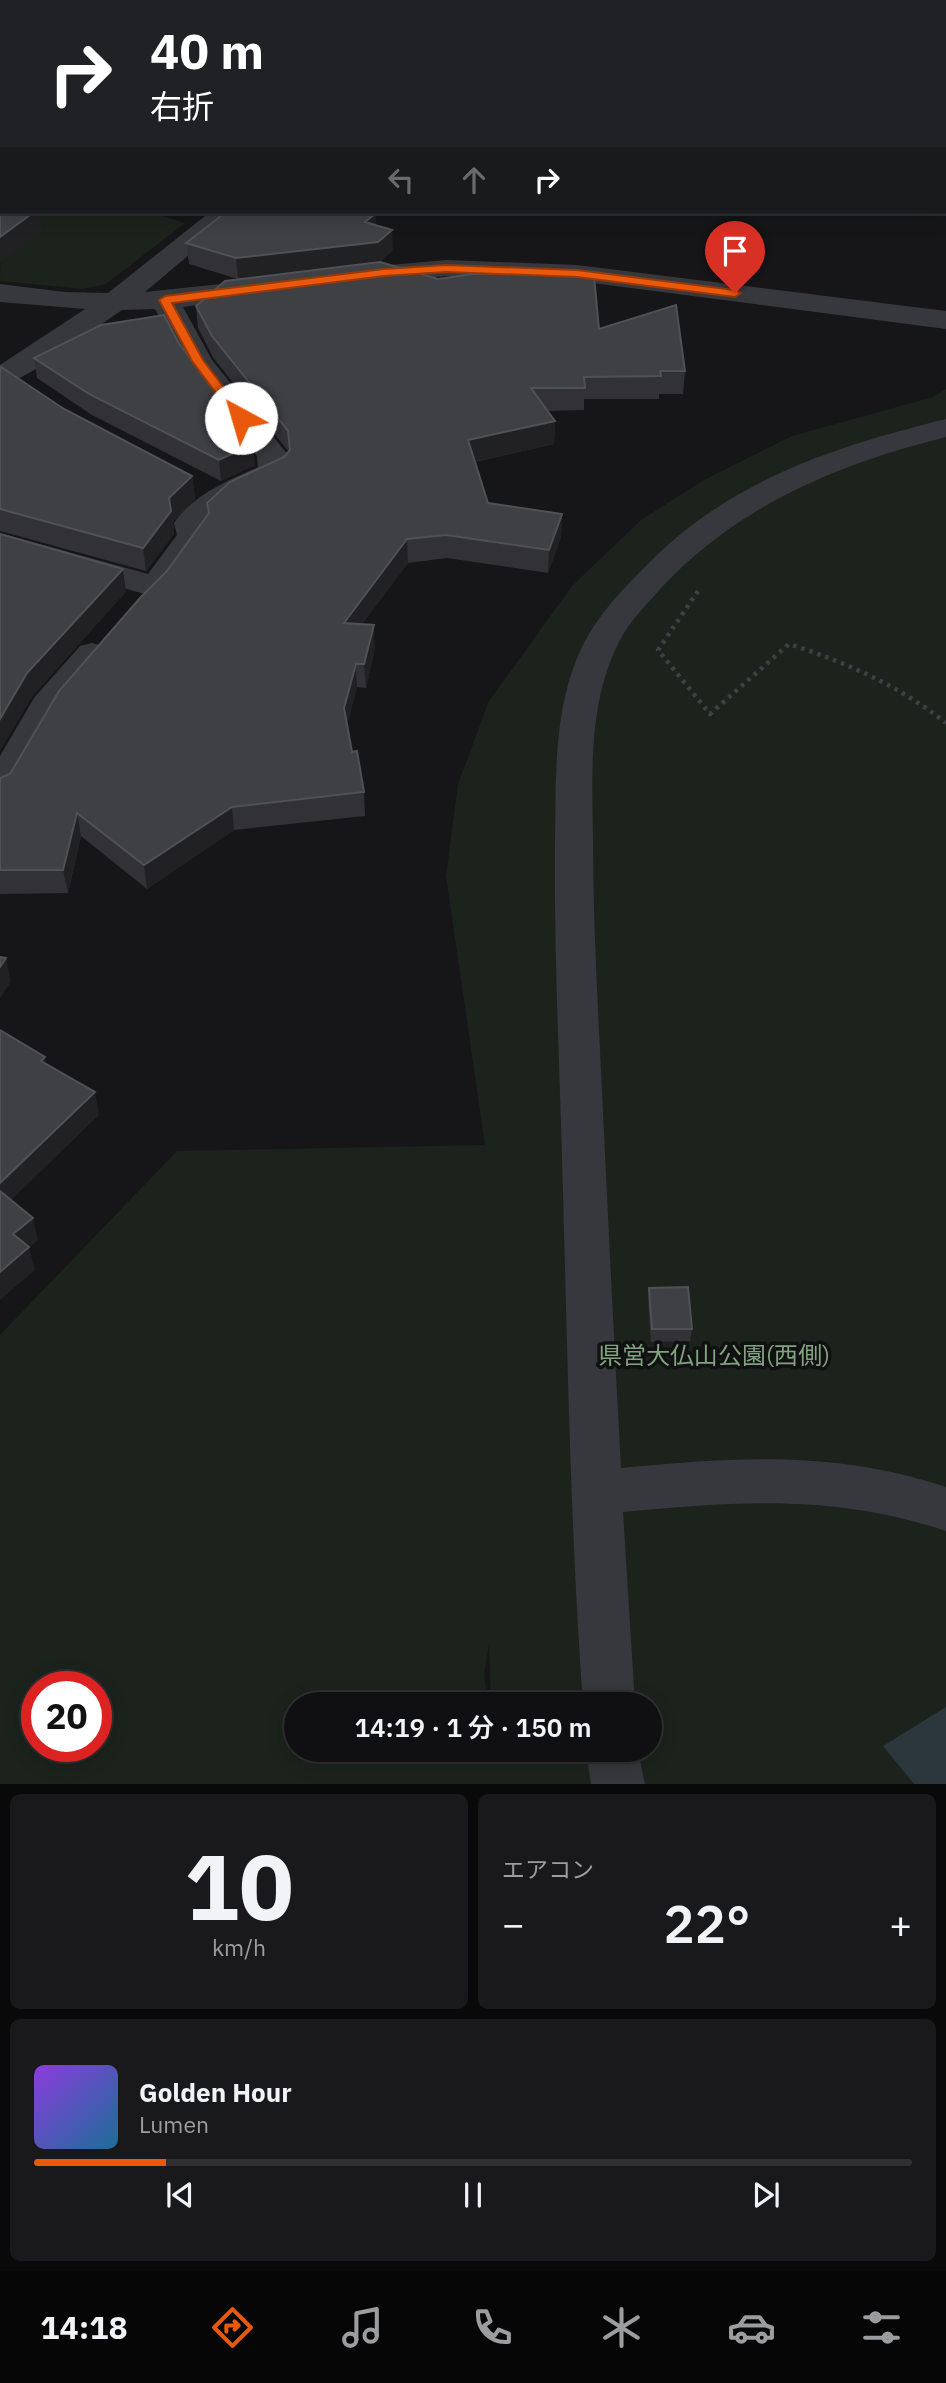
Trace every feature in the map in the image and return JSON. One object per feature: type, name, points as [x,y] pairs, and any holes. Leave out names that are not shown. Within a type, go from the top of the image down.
[{"type":"street","points":[[11,380],[115,302],[224,214]]},
{"type":"street","points":[[333,279],[446,268],[577,273],[946,320]]},
{"type":"street","points":[[0,293],[73,302],[115,302],[165,300],[283,286]]},
{"type":"street","points":[[0,787],[47,706],[120,621],[155,587],[193,535],[190,523],[209,490],[274,471],[272,455],[226,400],[198,361],[165,300]]},
{"type":"street","points":[[608,1692],[597,1492],[573,883],[575,735],[590,668],[620,614],[677,552],[720,516],[756,494],[822,464],[877,444],[946,428]]},
{"type":"street","points":[[0,543],[155,587]]},
{"type":"street","points":[[597,1492],[684,1485],[794,1481],[876,1487],[912,1495],[946,1509]]},
{"type":"street","points":[[614,1762],[618,1784]]},
{"type":"path","points":[[699,589],[658,650],[710,714],[789,644],[839,660],[892,683],[946,723]]},
{"type":"green space","points":[[2,214],[156,214],[185,223],[106,284],[83,289],[0,281]]},
{"type":"green space","name":"県営大仏山公園(西側)","points":[[946,389],[946,1784],[0,1784],[0,1335],[177,1151],[485,1145],[446,876],[458,784],[489,701],[572,586],[641,520],[704,480],[792,436],[933,397]]},
{"type":"shaded area","points":[[946,1707],[946,1784],[914,1784],[883,1746]]},
{"type":"building","points":[[0,214],[31,214],[0,237]]},
{"type":"building","points":[[223,214],[375,214],[365,222],[392,230],[378,242],[236,258],[186,243]]},
{"type":"building","points":[[380,262],[438,279],[473,274],[577,273],[578,276],[594,276],[599,329],[676,305],[685,371],[660,371],[661,376],[584,377],[585,388],[531,388],[555,421],[468,440],[488,503],[562,514],[549,550],[446,535],[407,539],[344,623],[374,625],[364,664],[356,664],[344,708],[352,752],[357,751],[364,792],[232,807],[144,865],[77,813],[63,870],[0,870],[0,778],[10,774],[59,691],[166,572],[209,513],[207,503],[230,482],[284,457],[290,450],[288,431],[212,336],[196,306],[225,281]]},
{"type":"building","points":[[164,315],[178,342],[211,387],[253,436],[253,444],[219,460],[89,394],[34,358],[101,325]]},
{"type":"building","points":[[1,367],[64,409],[192,476],[169,498],[171,511],[143,548],[0,509]]},
{"type":"building","points":[[0,534],[123,569],[27,673],[0,719]]},
{"type":"building","points":[[0,1030],[45,1057],[41,1061],[95,1092],[0,1183]]},
{"type":"building","points":[[0,1191],[33,1218],[13,1234],[29,1247],[0,1272]]},
{"type":"building","points":[[688,1287],[692,1329],[652,1329],[649,1288]]},
{"type":"route","points":[[241,418],[198,361],[165,300],[446,268],[577,273],[735,293]]}]
